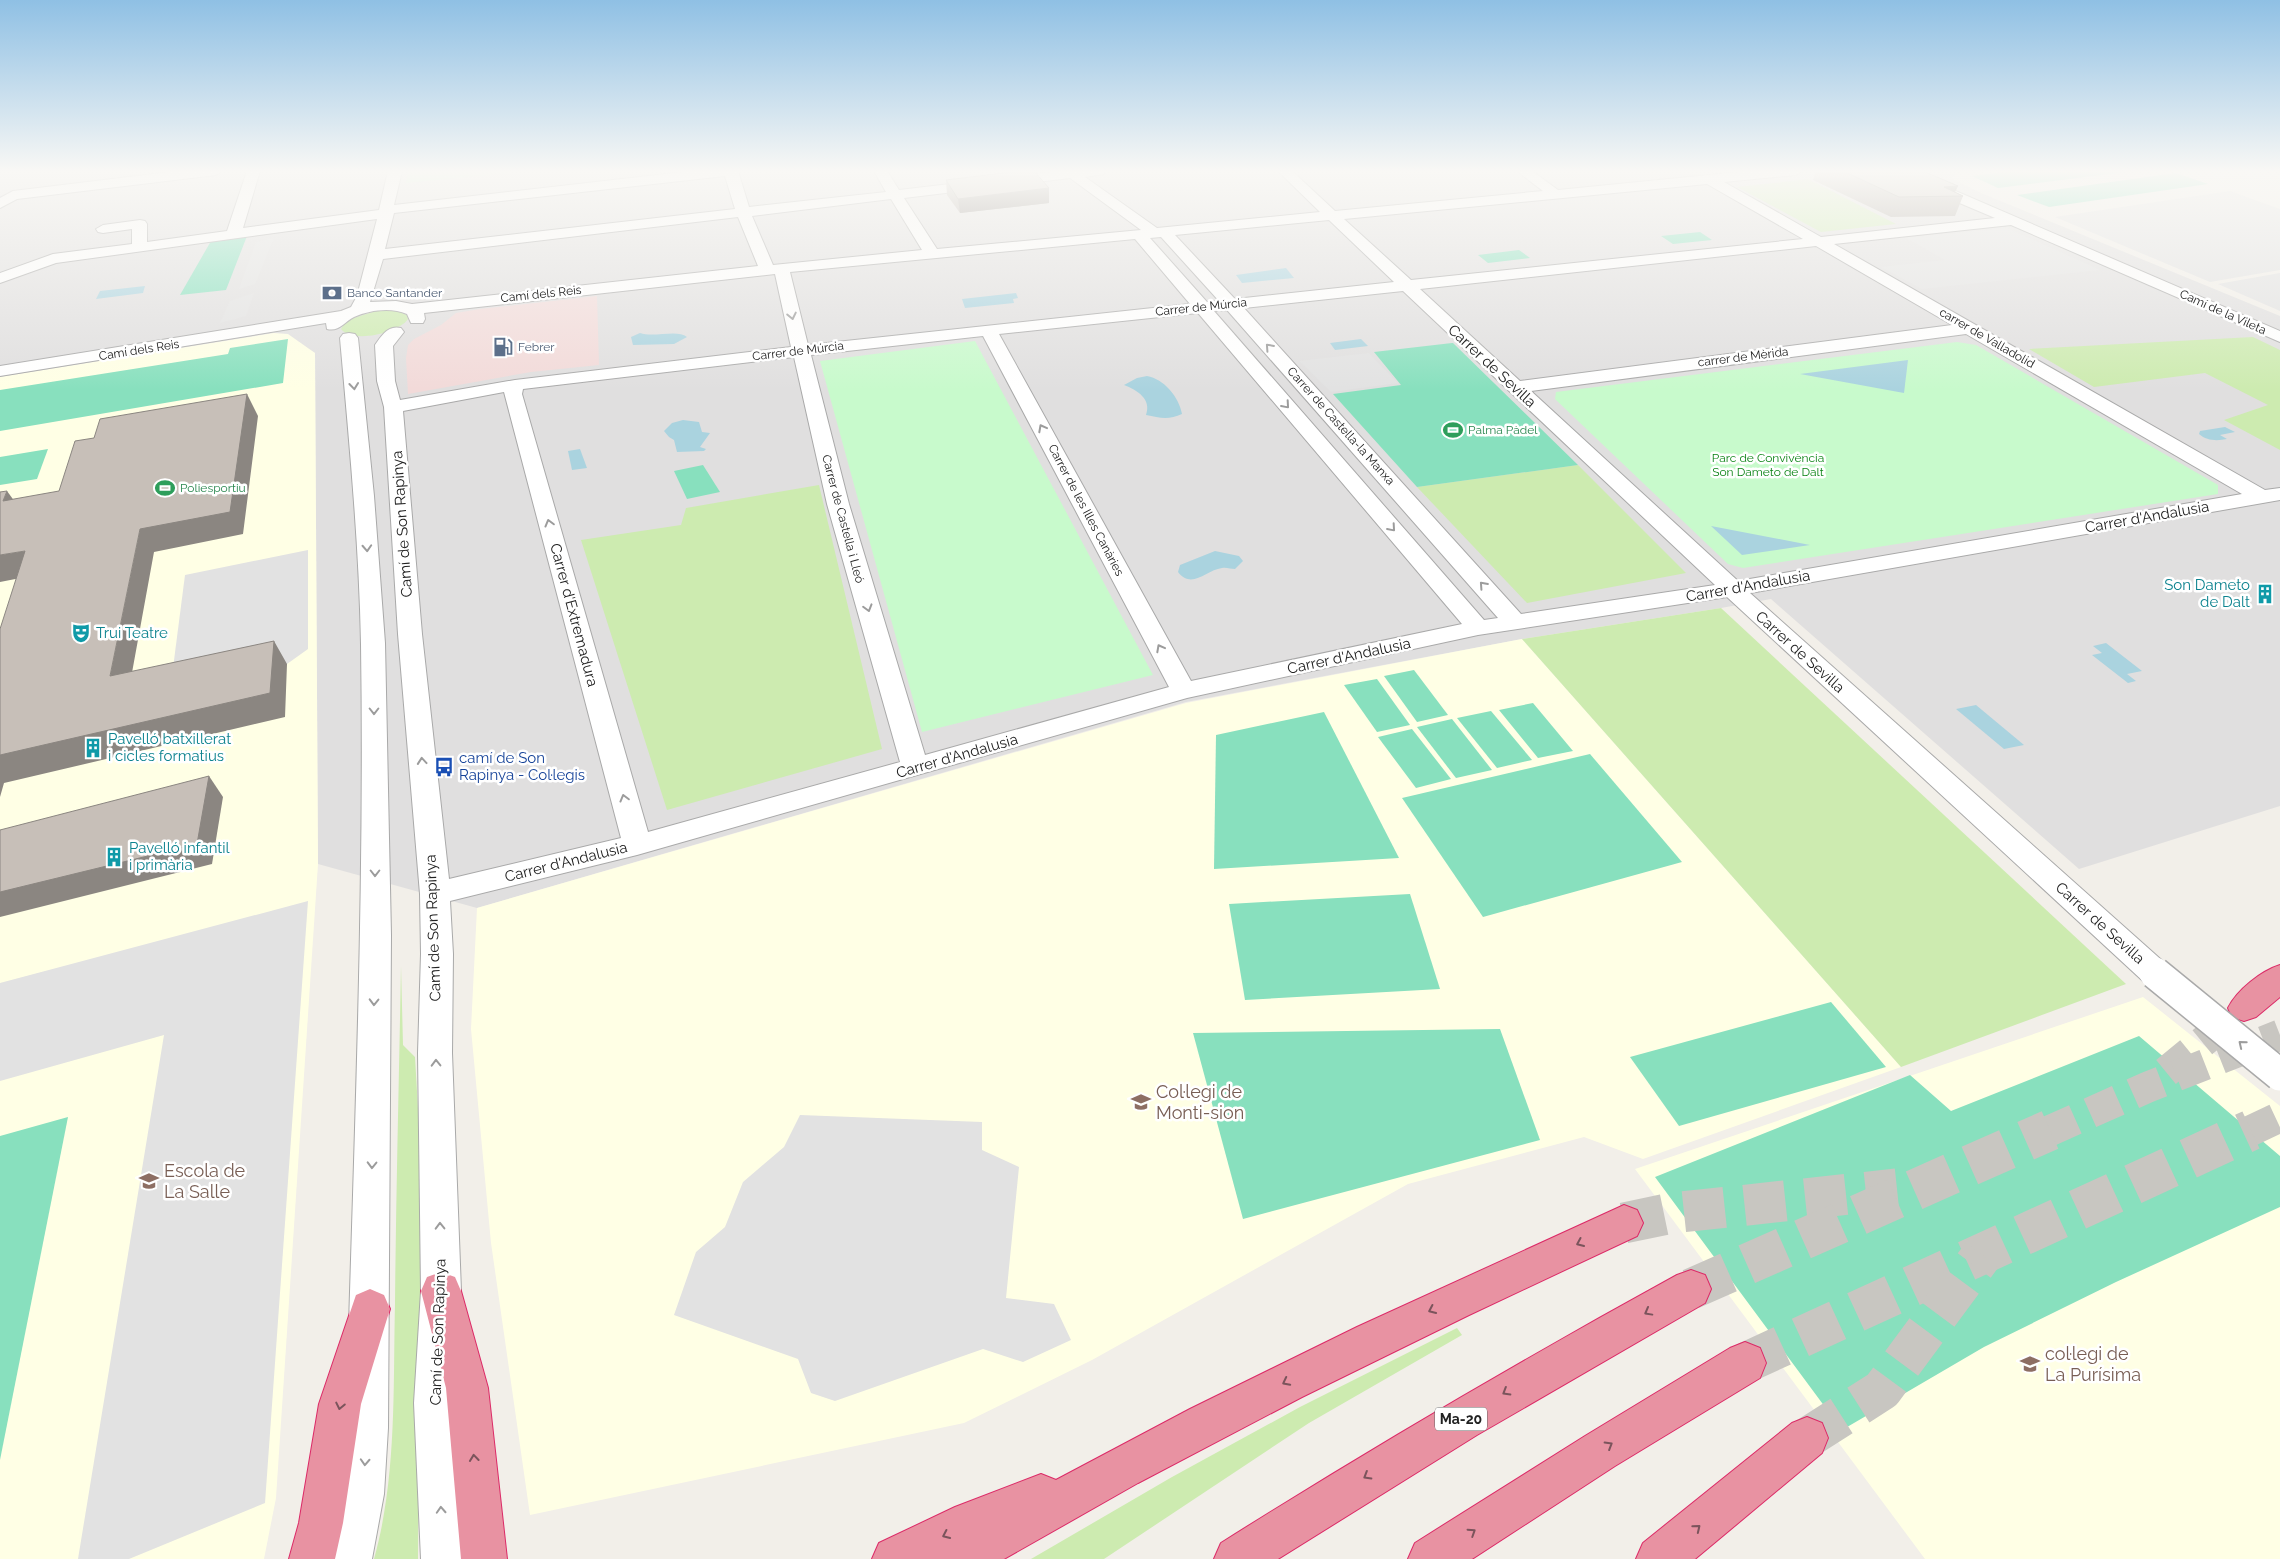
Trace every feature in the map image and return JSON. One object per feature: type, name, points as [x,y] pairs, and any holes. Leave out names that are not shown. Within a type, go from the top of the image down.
[{"type":"highway","points":[[2244,1008],[2280,978]]},
{"type":"highway","points":[[960,1559],[1154,1451],[1411,1320],[1624,1223]]},
{"type":"highway","name":"Ma-20","points":[[1237,1559],[1351,1485],[1520,1384],[1691,1288]]},
{"type":"highway","points":[[441,1291],[467,1388],[484,1559]]},
{"type":"highway","points":[[312,1559],[321,1523],[340,1404],[370,1309]]},
{"type":"highway","points":[[1431,1559],[1600,1451],[1746,1363]]},
{"type":"highway","points":[[1660,1559],[1807,1438]]},
{"type":"highway","points":[[895,1559],[971,1524],[1154,1451]]},
{"type":"street","points":[[0,278],[52,259],[161,244]]},
{"type":"street","points":[[349,1559],[365,1474],[370,1309],[375,935],[373,644],[355,324],[379,244]]},
{"type":"street","points":[[376,254],[463,244]]},
{"type":"street","name":"Carrer de Castella i Lleó","points":[[761,244],[774,269],[800,351],[838,504],[916,767]]},
{"type":"street","points":[[926,244],[932,254]]},
{"type":"street","name":"Camí dels Reis","points":[[395,332],[412,323],[414,314],[450,305],[774,269],[1046,244]]},
{"type":"street","name":"Carrer de Castella-la Manxa","points":[[1160,244],[1201,307],[1478,628]]},
{"type":"street","name":"Carrer de Castella-la Manxa","points":[[1165,244],[1231,304],[1515,622]]},
{"type":"street","name":"Carrer de Sevilla","points":[[1361,244],[1747,604],[2155,973],[2280,1075]]},
{"type":"street","name":"Carrer de Múrcia","points":[[393,406],[515,384],[988,329],[1406,286],[1783,244]]},
{"type":"street","name":"carrer de Valladolid","points":[[1823,244],[2271,495]]},
{"type":"street","name":"Camí de la Vileta","points":[[2064,244],[2280,337]]},
{"type":"street","name":"Camí de la Vileta","points":[[2084,244],[2280,328]]},
{"type":"street","points":[[355,324],[389,306],[414,314]]},
{"type":"street","name":"Camí dels Reis","points":[[0,371],[307,322],[355,324]]},
{"type":"street","points":[[355,324],[395,332]]},
{"type":"street","name":"carrer de Mèrida","points":[[1516,387],[1970,328]]},
{"type":"street","name":"Carrer de les Illes Canàries","points":[[988,329],[1184,691]]},
{"type":"street","name":"Camí de Son Rapinya","points":[[395,332],[384,346],[386,380],[393,406],[410,634],[435,894],[437,954],[435,1053],[441,1291],[434,1403],[444,1559]]},
{"type":"street","name":"Carrer d'Extremadura","points":[[515,384],[513,394],[637,845]]},
{"type":"street","name":"Carrer d'Andalusia","points":[[435,894],[637,845],[1184,691],[1478,628],[1733,589],[2271,495]]},
{"type":"shaded area","points":[[0,244],[2104,244],[2280,316],[2280,806],[2079,869],[1771,599],[1522,639],[1186,702],[477,908],[318,864],[315,353],[274,333],[0,377]]},
{"type":"shaded area","points":[[255,244],[272,244],[255,284],[239,289]]},
{"type":"shaded area","points":[[1916,244],[2042,244],[2100,270],[1922,289],[1881,267],[1945,260]]},
{"type":"shaded area","points":[[2119,244],[2280,244],[2280,270],[2210,282]]},
{"type":"shaded area","points":[[2280,273],[2280,311],[2218,284]]},
{"type":"shaded area","points":[[254,293],[246,316],[220,323],[230,301]]},
{"type":"shaded area","name":"Febrer","points":[[597,296],[599,365],[531,372],[408,394],[406,358],[408,345],[414,339],[441,325],[456,313]]},
{"type":"shaded area","name":"Escola de La Salle","points":[[274,333],[288,334],[315,353],[318,864],[276,1498],[264,1559],[0,1559],[0,377]]},
{"type":"shaded area","points":[[1369,353],[1398,383],[1331,392],[1299,361]]},
{"type":"shaded area","points":[[308,550],[308,649],[287,664],[173,668],[185,575]]},
{"type":"shaded area","name":"Col·legi de Monti-sion","points":[[1522,639],[1901,1067],[1643,1159],[1584,1137],[1408,1184],[1092,1360],[964,1423],[530,1515],[491,1243],[471,1029],[477,908],[1186,703]]},
{"type":"shaded area","points":[[308,901],[265,1503],[129,1559],[78,1559],[164,1035],[0,1081],[0,983]]},
{"type":"shaded area","name":"col·legi de La Purísima","points":[[2143,997],[2280,1106],[2280,1559],[1925,1559],[1635,1169]]},
{"type":"shaded area","points":[[800,1115],[982,1122],[982,1150],[1019,1167],[1006,1298],[1054,1304],[1071,1340],[1023,1362],[983,1349],[835,1401],[811,1393],[798,1359],[674,1315],[696,1252],[725,1227],[743,1182],[784,1147]]},
{"type":"green space","points":[[209,244],[244,244],[226,290],[180,295]]},
{"type":"green space","points":[[1519,250],[1530,258],[1488,263],[1478,255]]},
{"type":"green space","points":[[376,311],[397,311],[407,315],[408,319],[395,329],[375,335],[355,336],[341,329],[347,320]]},
{"type":"green space","points":[[2253,337],[2280,350],[2280,450],[2224,420],[2268,405],[2205,373],[2094,387],[2029,349]]},
{"type":"green space","points":[[288,339],[283,383],[0,431],[0,390],[228,354],[230,348]]},
{"type":"green space","points":[[975,341],[1153,675],[922,732],[820,361]]},
{"type":"green space","name":"Parc de Convivència Son Dameto de Dalt","points":[[1957,342],[1976,345],[2218,485],[2218,494],[1743,568],[1728,564],[1555,399],[1556,392]]},
{"type":"green space","name":"Palma Pàdel","points":[[1453,343],[1578,465],[1417,487],[1333,394],[1401,385],[1374,352]]},
{"type":"green space","points":[[48,449],[37,479],[0,485],[0,457]]},
{"type":"green space","points":[[703,465],[720,492],[687,499],[674,471]]},
{"type":"green space","points":[[1578,465],[1686,573],[1527,603],[1417,487]]},
{"type":"green space","points":[[819,485],[882,749],[667,810],[581,540],[681,525],[686,508]]},
{"type":"green space","points":[[1721,608],[2126,984],[1901,1067],[1522,639]]},
{"type":"green space","points":[[1414,670],[1448,715],[1417,722],[1384,676]]},
{"type":"green space","points":[[1377,679],[1410,725],[1377,732],[1344,685]]},
{"type":"green space","points":[[1533,703],[1573,751],[1538,758],[1499,710]]},
{"type":"green space","points":[[1491,711],[1532,760],[1497,768],[1457,718]]},
{"type":"green space","points":[[1324,712],[1399,858],[1214,869],[1216,735]]},
{"type":"green space","points":[[1452,719],[1492,770],[1456,778],[1417,727]]},
{"type":"green space","points":[[1412,729],[1451,779],[1416,788],[1378,737]]},
{"type":"green space","points":[[1590,754],[1682,862],[1483,917],[1402,798]]},
{"type":"green space","points":[[1410,894],[1440,989],[1245,1000],[1229,904]]},
{"type":"green space","points":[[401,966],[403,1045],[415,1057],[421,1160],[418,1559],[374,1559],[387,1496],[394,1400]]},
{"type":"green space","points":[[1831,1002],[1886,1067],[1679,1126],[1630,1057]]},
{"type":"green space","points":[[1500,1029],[1540,1140],[1243,1219],[1193,1033]]},
{"type":"green space","points":[[2139,1036],[2280,1156],[2280,1207],[2116,1282],[1984,1347],[1842,1430],[1655,1177],[1910,1075],[1951,1111]]},
{"type":"green space","points":[[68,1117],[0,1460],[0,1136]]},
{"type":"green space","points":[[1457,1328],[1462,1335],[1309,1423],[1104,1559],[1031,1559],[1172,1477],[1300,1407]]},
{"type":"water","points":[[1286,268],[1294,278],[1242,283],[1236,275]]},
{"type":"water","points":[[145,286],[143,293],[96,299],[100,291]]},
{"type":"water","points":[[1016,293],[1018,298],[1013,299],[1014,303],[965,308],[962,299]]},
{"type":"water","points":[[640,333],[652,335],[677,334],[687,337],[674,344],[633,345],[631,337]]},
{"type":"water","points":[[1361,339],[1368,346],[1335,350],[1330,343]]},
{"type":"water","points":[[1908,360],[1904,393],[1800,374]]},
{"type":"water","points":[[1147,376],[1159,381],[1170,390],[1178,401],[1182,414],[1164,418],[1146,415],[1147,404],[1145,400],[1138,392],[1124,385],[1137,378]]},
{"type":"water","points":[[683,420],[699,422],[702,432],[710,433],[700,447],[706,449],[704,451],[677,452],[674,440],[664,431],[672,423]]},
{"type":"water","points":[[2225,427],[2235,432],[2220,435],[2227,439],[2212,440],[2199,434],[2200,431]]},
{"type":"water","points":[[580,449],[587,468],[572,470],[568,451]]},
{"type":"water","points":[[1711,526],[1810,545],[1742,555]]},
{"type":"water","points":[[1215,551],[1239,556],[1243,561],[1235,569],[1216,569],[1194,579],[1183,577],[1178,572],[1180,565]]},
{"type":"water","points":[[2106,643],[2142,671],[2127,674],[2136,681],[2128,683],[2092,655],[2102,653],[2093,646]]},
{"type":"water","points":[[1976,705],[2024,745],[2004,749],[1956,709]]},
{"type":"building","points":[[247,394],[230,512],[140,529],[110,676],[274,641],[270,693],[0,755],[0,629],[25,551],[0,555],[0,492],[7,491],[3,501],[59,491],[75,441],[94,438],[100,419]]},
{"type":"building","points":[[209,776],[197,844],[0,892],[0,830]]},
{"type":"tunnel","points":[[2166,1072],[2238,1013]]},
{"type":"tunnel","points":[[2047,1132],[2148,1087],[2280,1035]]},
{"type":"tunnel","points":[[2248,1132],[2280,1117]]},
{"type":"tunnel","points":[[1691,1289],[2050,1130]]},
{"type":"tunnel","points":[[1745,1363],[2251,1130]]},
{"type":"tunnel","points":[[1624,1223],[1672,1213],[1897,1189]]},
{"type":"tunnel","points":[[1807,1438],[1882,1390],[1982,1255]]},
{"type":"place","name":"Banco Santander","points":[[332,293]]},
{"type":"place","name":"Febrer","points":[[503,347]]},
{"type":"place","name":"Palma Pàdel","points":[[1453,430]]},
{"type":"place","name":"Poliesportiu","points":[[165,488]]},
{"type":"place","name":"Son Dameto de Dalt","points":[[2265,594]]},
{"type":"place","name":"Trui Teatre","points":[[81,633]]},
{"type":"place","name":"Pavelló batxillerat i cicles formatius","points":[[93,748]]},
{"type":"place","name":"camí de Son Rapinya - Col·legis","points":[[444,767]]},
{"type":"place","name":"Pavelló infantil i primària","points":[[114,857]]},
{"type":"place","name":"Col·legi de Monti-sion","points":[[1141,1102]]},
{"type":"place","name":"Escola de La Salle","points":[[149,1181]]},
{"type":"place","name":"col·legi de La Purísima","points":[[2030,1364]]}]
